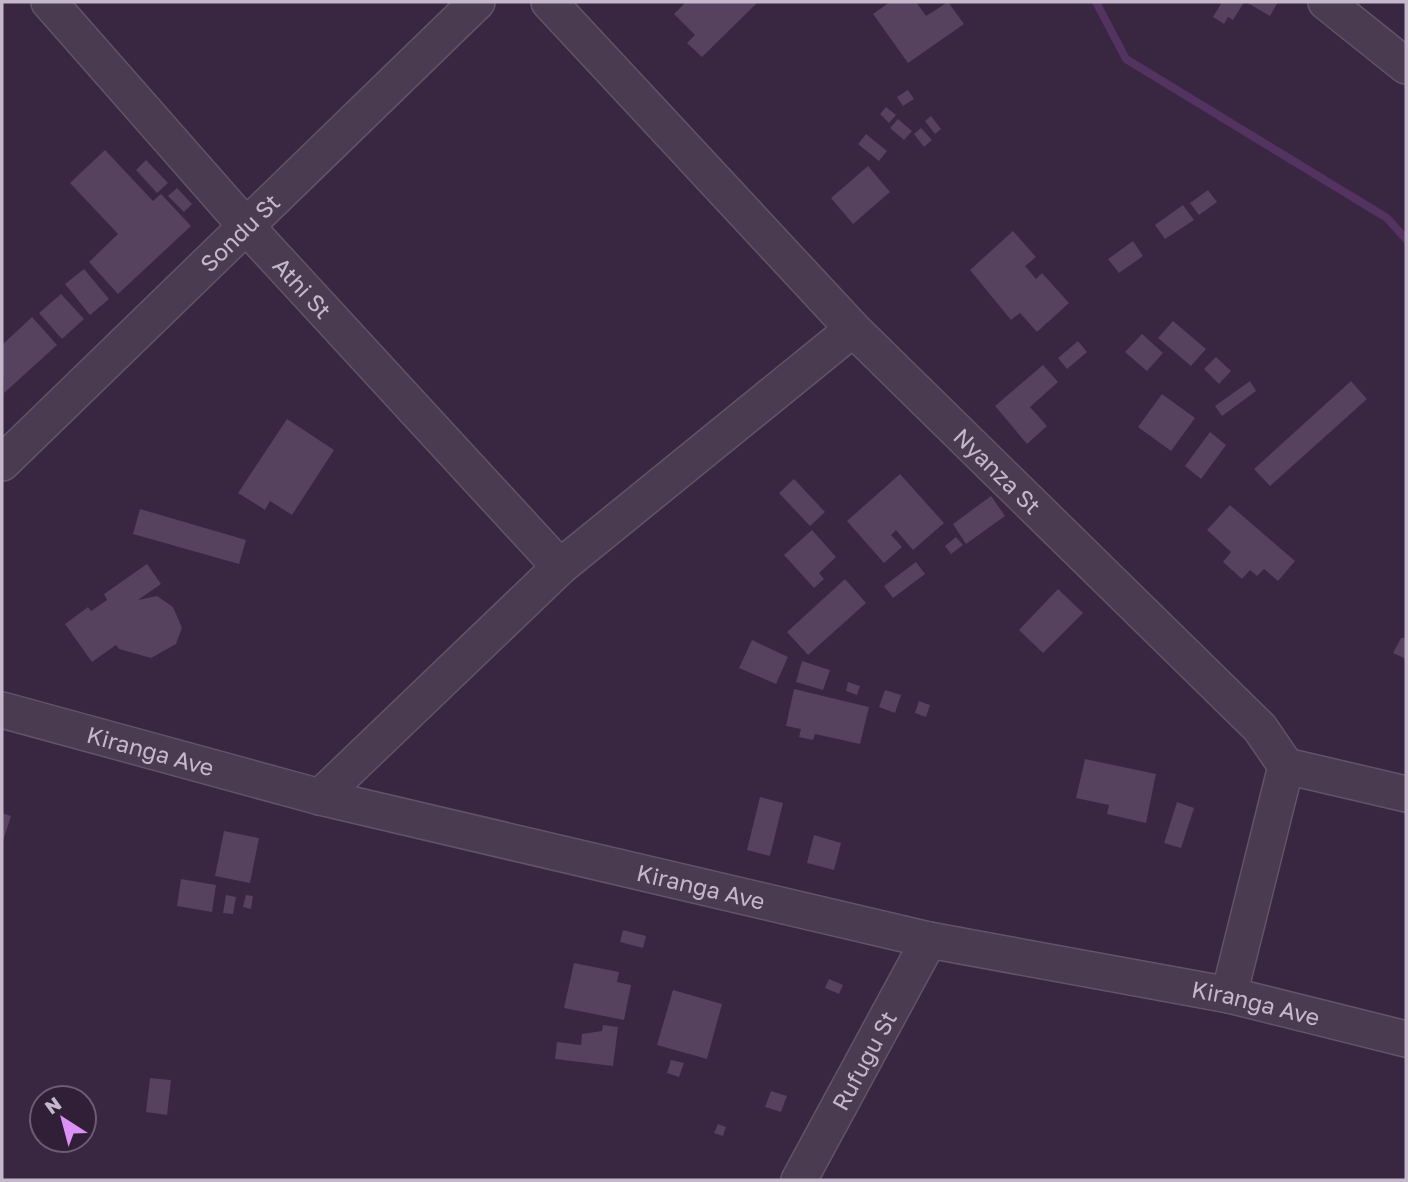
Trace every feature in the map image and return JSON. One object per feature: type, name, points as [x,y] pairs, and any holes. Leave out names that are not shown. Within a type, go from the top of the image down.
[{"type":"street","name":"Athi St","points":[[50,2],[245,225],[560,567]]},
{"type":"street","name":"Sondu St","points":[[2,463],[477,2]]},
{"type":"street","name":"Nyanza St","points":[[550,2],[853,329],[1260,728],[1286,766]]},
{"type":"street","points":[[1326,2],[1406,66]]},
{"type":"street","points":[[320,797],[560,567],[853,329]]},
{"type":"street","name":"Kiranga Ave","points":[[2,710],[320,797],[929,940],[1229,995],[1406,1039]]},
{"type":"street","points":[[1229,995],[1286,766],[1406,794]]},
{"type":"street","name":"Rufugu St","points":[[799,1180],[929,940]]},
{"type":"building","points":[[686,2],[758,2],[702,57],[687,43],[695,35],[674,14]]},
{"type":"building","points":[[890,2],[916,2],[926,16],[948,2],[964,24],[908,63],[873,14]]},
{"type":"building","points":[[1222,2],[1244,2],[1233,20],[1228,17],[1224,24],[1213,17]]},
{"type":"building","points":[[1246,2],[1278,2],[1270,16]]},
{"type":"building","points":[[908,90],[914,99],[903,106],[897,97]]},
{"type":"building","points":[[886,107],[896,115],[889,123],[880,114]]},
{"type":"building","points":[[931,116],[941,129],[935,134],[925,121]]},
{"type":"building","points":[[898,119],[912,131],[904,140],[890,128]]},
{"type":"building","points":[[921,128],[932,140],[924,147],[914,134]]},
{"type":"building","points":[[866,134],[887,151],[879,161],[858,144]]},
{"type":"building","points":[[105,150],[153,201],[161,194],[191,226],[118,294],[89,262],[118,234],[70,183]]},
{"type":"building","points":[[146,160],[168,183],[157,193],[136,170]]},
{"type":"building","points":[[868,166],[890,192],[853,224],[831,198]]},
{"type":"building","points":[[177,188],[192,204],[184,212],[168,196]]},
{"type":"building","points":[[1208,190],[1217,202],[1199,215],[1190,203]]},
{"type":"building","points":[[1183,205],[1194,220],[1165,239],[1155,225]]},
{"type":"building","points":[[1013,231],[1036,257],[1025,266],[1036,279],[1042,273],[1069,303],[1037,332],[1020,313],[1011,320],[970,270]]},
{"type":"building","points":[[1133,241],[1143,256],[1119,273],[1108,259]]},
{"type":"building","points":[[84,269],[109,299],[90,315],[65,284]]},
{"type":"building","points":[[61,294],[84,319],[62,339],[39,313]]},
{"type":"building","points":[[32,317],[57,345],[4,393],[2,345]]},
{"type":"building","points":[[1173,321],[1206,349],[1191,366],[1158,338]]},
{"type":"building","points":[[1142,334],[1163,353],[1147,371],[1125,352]]},
{"type":"building","points":[[1078,341],[1087,352],[1067,369],[1058,358]]},
{"type":"building","points":[[1216,357],[1231,371],[1219,384],[1204,369]]},
{"type":"building","points":[[1043,365],[1058,382],[1030,407],[1047,426],[1027,444],[995,406]]},
{"type":"building","points":[[1250,381],[1256,391],[1222,416],[1215,406]]},
{"type":"building","points":[[1351,381],[1367,399],[1270,486],[1254,469]]},
{"type":"building","points":[[1162,394],[1195,418],[1171,451],[1138,427]]},
{"type":"building","points":[[287,419],[334,450],[292,515],[270,501],[265,510],[238,493]]},
{"type":"building","points":[[1210,432],[1226,445],[1201,479],[1185,466]]},
{"type":"building","points":[[900,474],[944,523],[913,550],[896,530],[891,535],[902,547],[884,563],[847,521]]},
{"type":"building","points":[[794,479],[825,512],[810,526],[779,493]]},
{"type":"building","points":[[991,496],[1005,516],[966,544],[953,524]]},
{"type":"building","points":[[1230,505],[1295,561],[1278,581],[1264,569],[1257,576],[1250,570],[1242,579],[1223,562],[1231,552],[1207,530]]},
{"type":"building","points":[[140,509],[246,540],[239,564],[133,534]]},
{"type":"building","points":[[812,530],[836,557],[819,573],[824,579],[814,588],[784,555]]},
{"type":"building","points":[[956,537],[963,545],[951,554],[945,546]]},
{"type":"building","points":[[916,562],[925,574],[893,598],[884,586]]},
{"type":"building","points":[[147,564],[161,584],[138,600],[157,596],[173,607],[182,628],[176,644],[151,658],[119,649],[116,645],[92,662],[65,624],[88,607],[91,611],[107,600],[104,594]]},
{"type":"building","points":[[845,579],[866,603],[808,655],[787,632]]},
{"type":"building","points":[[1058,589],[1083,613],[1043,653],[1019,630]]},
{"type":"building","points":[[1401,638],[1406,638],[1406,659],[1393,653]]},
{"type":"building","points":[[752,640],[788,657],[776,684],[739,668]]},
{"type":"building","points":[[802,661],[830,670],[823,690],[796,682]]},
{"type":"building","points":[[848,682],[860,686],[857,695],[846,691]]},
{"type":"building","points":[[794,689],[869,707],[860,744],[815,734],[813,740],[799,737],[801,729],[786,726]]},
{"type":"building","points":[[885,690],[901,695],[895,713],[879,707]]},
{"type":"building","points":[[919,701],[930,705],[926,717],[915,713]]},
{"type":"building","points":[[1085,759],[1156,774],[1146,823],[1107,814],[1109,805],[1076,798]]},
{"type":"building","points":[[760,797],[783,803],[770,856],[747,850]]},
{"type":"building","points":[[1177,802],[1194,808],[1181,848],[1164,843]]},
{"type":"building","points":[[2,813],[11,816],[2,844]]},
{"type":"building","points":[[224,831],[259,838],[250,883],[215,876]]},
{"type":"building","points":[[814,835],[841,843],[834,870],[807,863]]},
{"type":"building","points":[[181,879],[216,885],[212,912],[177,906]]},
{"type":"building","points":[[226,895],[236,897],[233,914],[223,913]]},
{"type":"building","points":[[246,895],[253,896],[251,909],[243,907]]},
{"type":"building","points":[[623,930],[646,936],[643,948],[620,942]]},
{"type":"building","points":[[574,963],[619,972],[617,982],[631,985],[624,1020],[564,1008]]},
{"type":"building","points":[[829,979],[843,985],[839,994],[825,988]]},
{"type":"building","points":[[673,990],[722,1004],[707,1059],[657,1045]]},
{"type":"building","points":[[603,1025],[618,1027],[613,1066],[555,1059],[557,1042],[581,1045],[582,1034],[602,1031]]},
{"type":"building","points":[[671,1060],[684,1063],[679,1077],[667,1073]]},
{"type":"building","points":[[150,1078],[171,1080],[167,1115],[146,1112]]},
{"type":"building","points":[[771,1091],[787,1096],[781,1112],[765,1107]]},
{"type":"building","points":[[718,1124],[726,1127],[723,1136],[714,1133]]},
{"type":"waterway","points":[[1096,2],[1126,59],[1387,218],[1406,239]]}]
